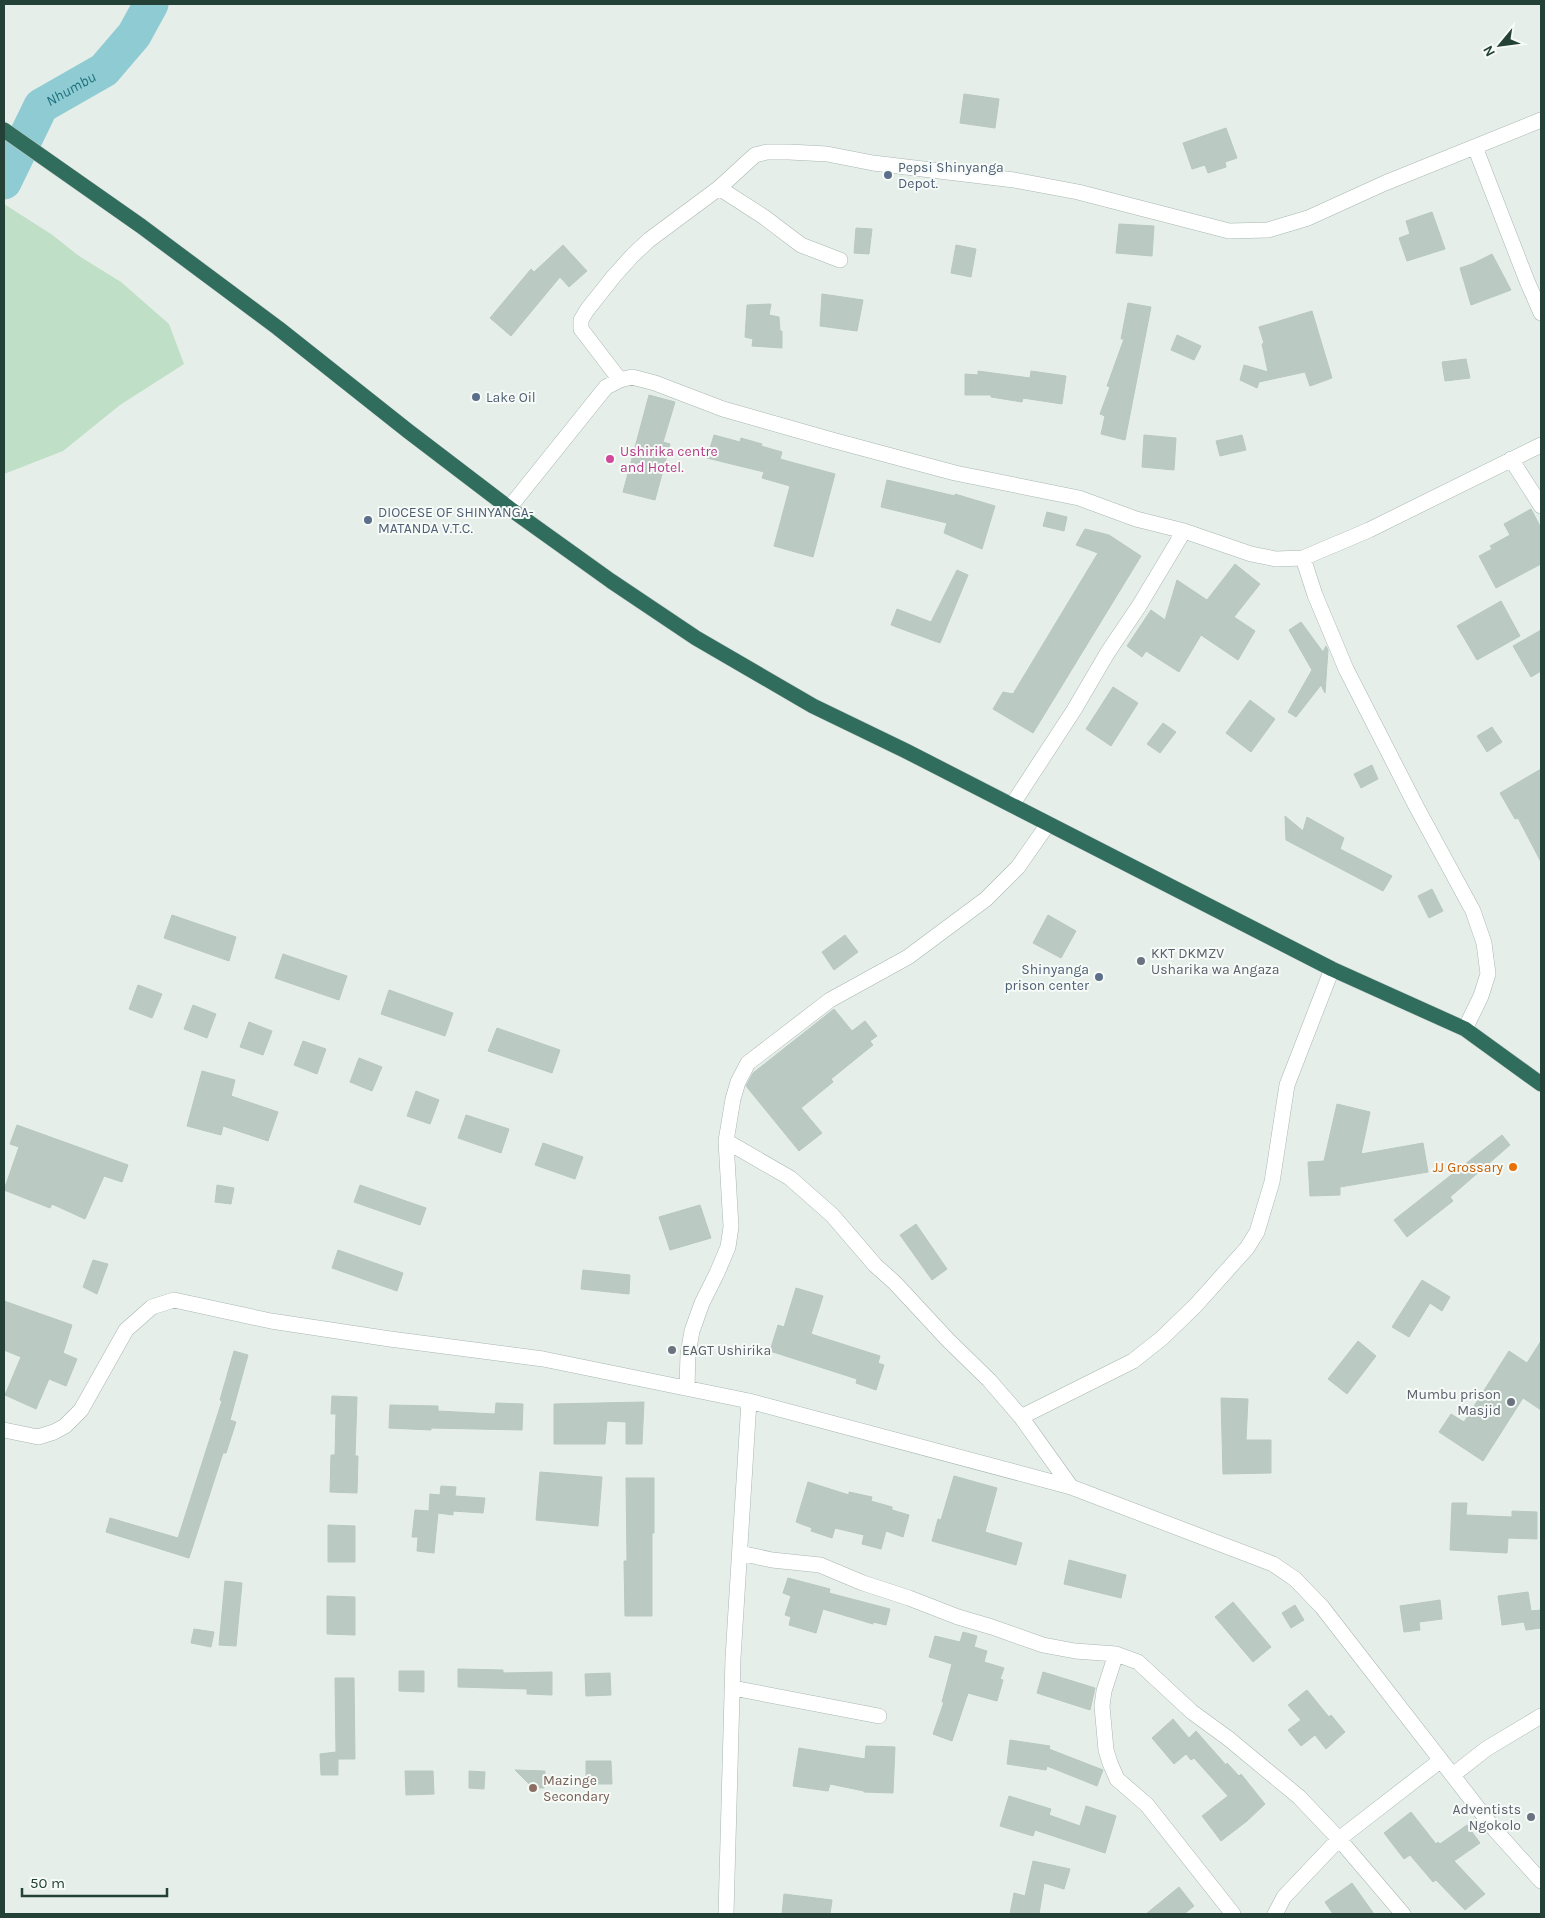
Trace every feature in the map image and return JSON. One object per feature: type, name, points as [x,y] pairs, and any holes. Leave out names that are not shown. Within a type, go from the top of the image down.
[{"type":"highway","points":[[4,130],[141,226],[278,328],[508,508],[696,638],[813,706],[1012,805],[1332,969],[1466,1029],[1541,1084]]},
{"type":"street","points":[[620,380],[580,329],[580,320],[586,310],[614,276],[649,240],[720,188],[755,155],[767,152],[826,154],[873,163],[1014,180],[1068,190],[1229,231],[1268,230],[1308,218],[1385,183],[1541,120]]},
{"type":"street","points":[[1475,147],[1541,313]]},
{"type":"street","points":[[720,188],[764,217],[801,245],[820,254],[840,260]]},
{"type":"street","points":[[508,508],[606,387],[620,380],[632,378],[655,383],[723,409],[832,440],[955,473],[1079,498],[1136,519],[1184,532],[1251,554],[1276,558],[1303,558],[1369,530],[1541,446]]},
{"type":"street","points":[[1512,459],[1541,506]]},
{"type":"street","points":[[1012,805],[1074,710],[1108,652],[1139,606],[1184,532]]},
{"type":"street","points":[[1303,558],[1315,595],[1346,669],[1416,806],[1474,912],[1484,943],[1488,974],[1481,996],[1466,1029]]},
{"type":"street","points":[[687,1387],[688,1354],[692,1331],[702,1303],[718,1273],[728,1247],[730,1227],[726,1141],[733,1099],[738,1082],[748,1063],[830,1000],[908,957],[986,899],[1018,868],[1048,824]]},
{"type":"street","points":[[1021,1417],[1133,1361],[1162,1338],[1190,1311],[1247,1248],[1257,1232],[1272,1182],[1287,1085],[1332,969]]},
{"type":"street","points":[[726,1141],[790,1178],[832,1215],[875,1265],[895,1283],[948,1340],[989,1380],[1021,1417],[1071,1487]]},
{"type":"street","points":[[4,1430],[38,1437],[65,1426],[81,1410],[126,1330],[152,1308],[163,1302],[174,1300],[271,1321],[543,1359],[687,1387],[749,1401],[1071,1487],[1273,1564],[1295,1578],[1322,1607],[1495,1830],[1541,1880]]},
{"type":"street","points":[[726,1914],[733,1658],[749,1401]]},
{"type":"street","points":[[740,1553],[772,1560],[820,1565],[958,1618],[992,1627],[1043,1645],[1074,1651],[1116,1654],[1138,1662],[1192,1712],[1229,1739],[1300,1798],[1339,1839],[1403,1914]]},
{"type":"street","points":[[1116,1654],[1104,1691],[1102,1706],[1106,1750],[1117,1779],[1147,1805],[1234,1914]]},
{"type":"street","points":[[733,1688],[879,1716]]},
{"type":"street","points":[[1453,1775],[1486,1749],[1541,1716]]},
{"type":"street","points":[[1275,1914],[1284,1897],[1339,1839],[1441,1760]]},
{"type":"green space","points":[[4,204],[51,234],[79,256],[121,282],[169,324],[184,364],[120,405],[63,451],[4,474]]},
{"type":"building","points":[[964,94],[999,99],[995,128],[960,123]]},
{"type":"building","points":[[1226,128],[1237,158],[1225,162],[1226,167],[1208,173],[1205,165],[1192,169],[1183,143]]},
{"type":"building","points":[[1432,212],[1445,249],[1407,261],[1399,238],[1410,234],[1406,221]]},
{"type":"building","points":[[1119,224],[1154,226],[1152,256],[1116,253]]},
{"type":"building","points":[[856,228],[872,229],[869,254],[854,253]]},
{"type":"building","points":[[563,245],[587,271],[569,287],[560,277],[511,336],[490,318],[531,269],[534,272]]},
{"type":"building","points":[[956,245],[976,249],[971,277],[951,273]]},
{"type":"building","points":[[1492,254],[1511,290],[1471,305],[1460,268]]},
{"type":"building","points":[[822,294],[863,300],[857,331],[820,326]]},
{"type":"building","points":[[1128,303],[1151,307],[1125,440],[1101,434],[1105,416],[1100,414],[1110,387],[1107,386],[1124,339],[1121,339]]},
{"type":"building","points":[[771,304],[769,315],[779,317],[780,331],[782,331],[782,348],[752,346],[753,339],[745,337],[747,305]]},
{"type":"building","points":[[1312,311],[1332,378],[1310,386],[1305,372],[1259,382],[1257,388],[1240,380],[1244,365],[1268,372],[1262,344],[1264,343],[1259,327]]},
{"type":"building","points":[[1177,335],[1201,346],[1194,360],[1171,350]]},
{"type":"building","points":[[1466,359],[1470,378],[1445,381],[1442,362]]},
{"type":"building","points":[[978,371],[1030,378],[1031,371],[1066,376],[1062,404],[1023,398],[1022,402],[991,397],[991,395],[965,395],[965,374],[978,375]]},
{"type":"building","points":[[649,395],[675,402],[663,442],[670,444],[655,500],[623,492]]},
{"type":"building","points":[[714,435],[740,442],[741,438],[762,444],[761,446],[782,452],[780,459],[835,474],[813,557],[774,546],[790,486],[762,478],[764,472],[707,458]]},
{"type":"building","points":[[1144,435],[1176,438],[1174,470],[1142,467]]},
{"type":"building","points":[[1242,435],[1246,450],[1220,456],[1216,441]]},
{"type":"building","points":[[887,480],[955,496],[955,494],[995,506],[982,549],[944,533],[947,523],[881,507]]},
{"type":"building","points":[[1531,509],[1541,528],[1541,564],[1496,588],[1479,556],[1492,549],[1490,546],[1510,535],[1504,524]]},
{"type":"building","points":[[1047,512],[1067,517],[1064,531],[1043,526]]},
{"type":"building","points":[[1085,529],[1109,535],[1141,556],[1033,733],[993,709],[1003,692],[1013,694],[1098,553],[1076,545]]},
{"type":"building","points":[[1235,564],[1260,584],[1234,617],[1255,631],[1238,660],[1201,635],[1179,672],[1146,651],[1142,657],[1127,646],[1151,610],[1165,620],[1177,580],[1207,600]]},
{"type":"building","points":[[957,570],[968,575],[940,643],[891,625],[897,609],[931,622]]},
{"type":"building","points":[[1501,601],[1520,636],[1477,660],[1457,626]]},
{"type":"building","points":[[1301,622],[1323,652],[1326,646],[1328,650],[1325,693],[1321,685],[1296,717],[1288,712],[1312,670],[1289,630]]},
{"type":"building","points":[[1541,630],[1541,671],[1531,677],[1513,646]]},
{"type":"building","points":[[1113,687],[1138,703],[1111,746],[1086,729]]},
{"type":"building","points":[[1250,700],[1275,719],[1251,752],[1226,733]]},
{"type":"building","points":[[1163,723],[1176,732],[1160,753],[1147,744]]},
{"type":"building","points":[[1492,727],[1502,742],[1487,752],[1477,736]]},
{"type":"building","points":[[1372,765],[1378,779],[1361,788],[1354,774]]},
{"type":"building","points":[[1541,769],[1541,862],[1518,818],[1515,819],[1500,793]]},
{"type":"building","points":[[1285,816],[1303,831],[1307,817],[1344,838],[1340,849],[1392,876],[1383,891],[1286,840]]},
{"type":"building","points":[[1432,889],[1443,911],[1429,918],[1418,896]]},
{"type":"building","points":[[172,915],[236,937],[229,961],[164,938]]},
{"type":"building","points":[[1048,915],[1076,931],[1061,958],[1033,943]]},
{"type":"building","points":[[845,935],[858,952],[834,970],[822,952]]},
{"type":"building","points":[[283,954],[347,976],[339,1000],[275,978]]},
{"type":"building","points":[[138,985],[162,994],[152,1018],[129,1009]]},
{"type":"building","points":[[389,990],[453,1013],[445,1036],[381,1014]]},
{"type":"building","points":[[193,1005],[216,1014],[207,1038],[184,1029]]},
{"type":"building","points":[[834,1009],[852,1031],[865,1021],[877,1036],[870,1041],[873,1045],[831,1079],[833,1082],[801,1108],[822,1133],[799,1151],[746,1086],[753,1073]]},
{"type":"building","points":[[249,1022],[272,1031],[263,1055],[240,1047]]},
{"type":"building","points":[[497,1028],[560,1050],[552,1073],[488,1051]]},
{"type":"building","points":[[303,1041],[326,1049],[317,1074],[294,1065]]},
{"type":"building","points":[[359,1058],[382,1067],[372,1091],[350,1082]]},
{"type":"building","points":[[202,1071],[235,1080],[231,1096],[278,1112],[268,1141],[223,1126],[221,1135],[187,1126]]},
{"type":"building","points":[[416,1091],[439,1100],[430,1124],[407,1116]]},
{"type":"building","points":[[1337,1104],[1370,1112],[1361,1154],[1423,1143],[1428,1172],[1340,1187],[1340,1195],[1310,1196],[1308,1162],[1324,1161]]},
{"type":"building","points":[[466,1115],[509,1129],[501,1153],[458,1138]]},
{"type":"building","points":[[17,1125],[128,1165],[122,1182],[104,1176],[85,1219],[52,1204],[50,1208],[4,1190],[19,1147],[10,1144]]},
{"type":"building","points":[[1502,1135],[1510,1145],[1450,1197],[1453,1201],[1407,1237],[1394,1220]]},
{"type":"building","points":[[543,1143],[583,1157],[575,1179],[535,1165]]},
{"type":"building","points":[[217,1185],[234,1188],[231,1204],[215,1202]]},
{"type":"building","points":[[360,1185],[426,1208],[420,1225],[354,1202]]},
{"type":"building","points":[[700,1205],[711,1238],[670,1250],[659,1217]]},
{"type":"building","points":[[916,1224],[947,1269],[932,1280],[900,1235]]},
{"type":"building","points":[[338,1250],[403,1273],[397,1291],[332,1268]]},
{"type":"building","points":[[93,1260],[108,1264],[97,1294],[83,1287]]},
{"type":"building","points":[[583,1270],[630,1275],[629,1294],[581,1289]]},
{"type":"building","points":[[1422,1280],[1450,1297],[1442,1311],[1430,1303],[1409,1337],[1392,1327]]},
{"type":"building","points":[[796,1288],[823,1296],[811,1334],[880,1356],[878,1363],[884,1365],[876,1390],[856,1383],[857,1379],[770,1351],[778,1325],[784,1327]]},
{"type":"building","points":[[4,1301],[72,1325],[63,1353],[77,1359],[66,1386],[49,1379],[36,1409],[5,1395],[21,1357],[4,1350]]},
{"type":"building","points":[[1358,1341],[1376,1356],[1347,1394],[1328,1379]]},
{"type":"building","points":[[1541,1341],[1541,1410],[1523,1398],[1483,1461],[1439,1432],[1451,1414],[1464,1422],[1509,1351],[1527,1363]]},
{"type":"building","points":[[234,1351],[248,1355],[230,1420],[236,1422],[226,1453],[223,1453],[189,1558],[106,1532],[110,1518],[178,1538],[222,1401],[220,1400]]},
{"type":"building","points":[[332,1396],[357,1397],[355,1456],[358,1456],[357,1493],[330,1492],[331,1455],[335,1455],[336,1414],[331,1414]]},
{"type":"building","points":[[1221,1398],[1248,1399],[1246,1440],[1271,1440],[1271,1473],[1223,1474]]},
{"type":"building","points":[[644,1402],[642,1444],[626,1444],[626,1422],[607,1421],[605,1444],[554,1444],[554,1404]]},
{"type":"building","points":[[496,1403],[523,1404],[522,1430],[389,1428],[390,1405],[438,1406],[438,1411],[495,1414]]},
{"type":"building","points":[[540,1472],[602,1477],[598,1526],[536,1520]]},
{"type":"building","points":[[954,1476],[997,1488],[985,1532],[1022,1543],[1016,1565],[932,1541],[938,1519],[941,1520]]},
{"type":"building","points":[[626,1478],[654,1478],[652,1616],[625,1616],[624,1561],[627,1561]]},
{"type":"building","points":[[808,1482],[849,1495],[849,1492],[872,1497],[871,1501],[892,1507],[892,1510],[909,1515],[903,1537],[886,1531],[881,1549],[862,1544],[864,1535],[835,1528],[832,1538],[811,1531],[812,1528],[796,1522]]},
{"type":"building","points":[[441,1486],[456,1487],[455,1496],[485,1498],[483,1513],[453,1511],[453,1515],[438,1513],[434,1553],[417,1551],[418,1537],[412,1537],[415,1510],[429,1511],[430,1494],[440,1495]]},
{"type":"building","points":[[1452,1503],[1467,1503],[1466,1515],[1512,1517],[1512,1511],[1537,1512],[1537,1539],[1508,1538],[1507,1553],[1450,1550]]},
{"type":"building","points":[[328,1525],[355,1526],[355,1562],[328,1562]]},
{"type":"building","points":[[1069,1560],[1126,1575],[1121,1598],[1064,1584]]},
{"type":"building","points":[[788,1578],[830,1589],[829,1593],[890,1609],[886,1625],[873,1622],[873,1624],[823,1609],[816,1633],[789,1625],[791,1617],[785,1615],[791,1596],[783,1593]]},
{"type":"building","points":[[225,1581],[242,1583],[236,1646],[219,1645]]},
{"type":"building","points":[[1528,1592],[1531,1611],[1541,1610],[1541,1628],[1526,1630],[1524,1622],[1502,1625],[1498,1596]]},
{"type":"building","points":[[327,1596],[355,1597],[355,1635],[327,1634]]},
{"type":"building","points":[[1440,1600],[1442,1619],[1419,1622],[1420,1630],[1404,1632],[1400,1606]]},
{"type":"building","points":[[1233,1602],[1271,1647],[1253,1662],[1215,1617]]},
{"type":"building","points":[[1295,1605],[1304,1620],[1291,1628],[1282,1613]]},
{"type":"building","points":[[194,1629],[214,1632],[211,1647],[191,1643]]},
{"type":"building","points":[[963,1632],[977,1636],[974,1647],[987,1651],[984,1662],[1004,1668],[1000,1679],[1003,1680],[997,1701],[968,1693],[952,1741],[933,1734],[944,1702],[942,1702],[952,1664],[929,1657],[935,1636],[960,1642]]},
{"type":"building","points":[[458,1669],[503,1670],[503,1673],[552,1672],[552,1695],[527,1694],[527,1689],[458,1687]]},
{"type":"building","points":[[399,1671],[424,1671],[424,1692],[399,1691]]},
{"type":"building","points":[[1043,1672],[1095,1688],[1090,1710],[1037,1693]]},
{"type":"building","points":[[610,1673],[611,1695],[586,1696],[585,1674]]},
{"type":"building","points":[[335,1678],[354,1678],[355,1759],[338,1759],[338,1775],[321,1775],[320,1754],[336,1752]]},
{"type":"building","points":[[1307,1690],[1329,1717],[1331,1715],[1345,1732],[1326,1749],[1315,1735],[1301,1746],[1288,1730],[1301,1720],[1288,1705]]},
{"type":"building","points":[[1173,1719],[1189,1738],[1196,1731],[1226,1765],[1227,1763],[1239,1776],[1241,1774],[1265,1804],[1221,1841],[1202,1816],[1228,1796],[1194,1758],[1191,1760],[1186,1754],[1174,1764],[1152,1738]]},
{"type":"building","points":[[1010,1740],[1050,1746],[1049,1749],[1103,1770],[1097,1786],[1047,1766],[1046,1770],[1007,1764]]},
{"type":"building","points":[[866,1746],[895,1747],[893,1793],[864,1792],[830,1784],[828,1791],[793,1786],[799,1748],[865,1759]]},
{"type":"building","points":[[586,1761],[611,1761],[612,1784],[586,1784]]},
{"type":"building","points":[[515,1770],[545,1771],[544,1788],[533,1788]]},
{"type":"building","points":[[405,1771],[433,1771],[434,1794],[406,1795]]},
{"type":"building","points":[[469,1771],[485,1772],[484,1789],[469,1788]]},
{"type":"building","points":[[1009,1796],[1051,1809],[1049,1815],[1080,1826],[1086,1806],[1116,1816],[1105,1853],[1035,1830],[1033,1836],[1000,1826]]},
{"type":"building","points":[[1411,1812],[1436,1844],[1438,1842],[1440,1844],[1467,1825],[1480,1843],[1454,1861],[1485,1894],[1465,1910],[1436,1880],[1433,1882],[1410,1855],[1404,1859],[1384,1833]]},
{"type":"building","points":[[1033,1861],[1070,1869],[1064,1889],[1044,1883],[1039,1914],[1010,1914],[1014,1893],[1025,1896]]},
{"type":"building","points":[[1352,1883],[1374,1914],[1333,1914],[1325,1902]]},
{"type":"building","points":[[1179,1887],[1194,1906],[1184,1914],[1146,1914]]},
{"type":"building","points":[[784,1894],[832,1900],[830,1914],[782,1914]]},
{"type":"waterway","name":"Nhumbu","points":[[4,182],[41,106],[104,70],[134,35],[151,4]]},
{"type":"place","name":"Pepsi Shinyanga Depot.","points":[[888,175]]},
{"type":"place","name":"Lake Oil","points":[[476,397]]},
{"type":"place","name":"Ushirika centre and Hotel.","points":[[610,459]]},
{"type":"place","name":"DIOCESE OF SHINYANGA- MATANDA V.T.C.","points":[[368,520]]},
{"type":"place","name":"KKT DKMZV Usharika wa Angaza","points":[[1141,961]]},
{"type":"place","name":"Shinyanga prison center","points":[[1099,977]]},
{"type":"place","name":"JJ Grossary","points":[[1513,1167]]},
{"type":"place","name":"EAGT Ushirika","points":[[672,1350]]},
{"type":"place","name":"Mumbu prison Masjid","points":[[1511,1402]]},
{"type":"place","name":"Mazinge Secondary","points":[[533,1788]]},
{"type":"place","name":"Adventists Ngokolo","points":[[1531,1817]]}]
